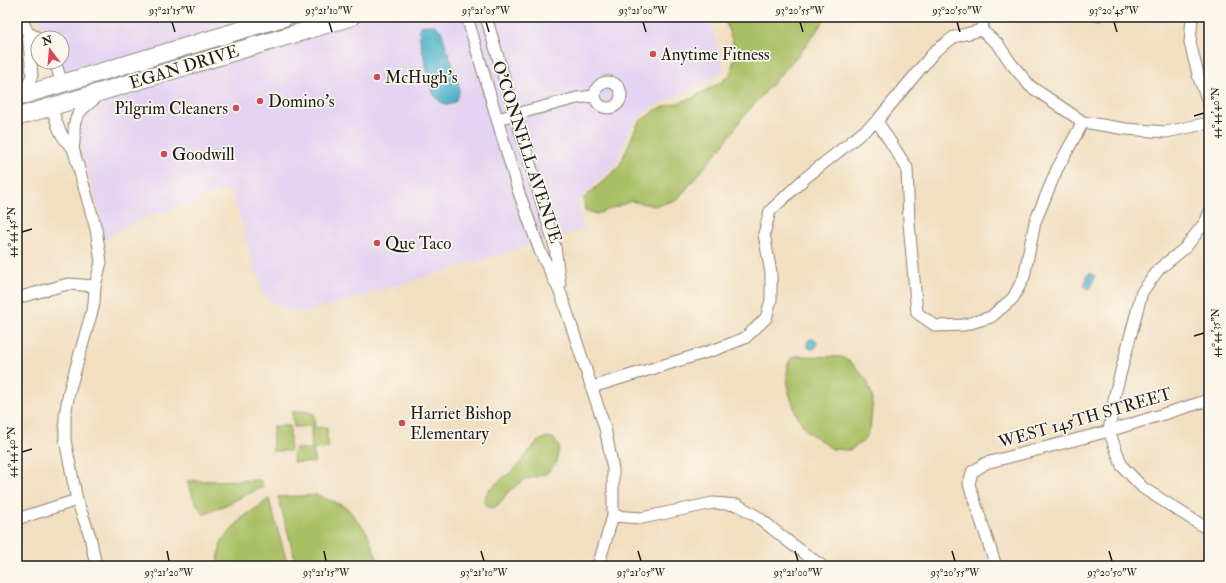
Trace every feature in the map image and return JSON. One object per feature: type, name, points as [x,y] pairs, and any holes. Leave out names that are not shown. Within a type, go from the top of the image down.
[{"type":"highway","name":"EGAN DRIVE","points":[[19,96],[284,17]]},
{"type":"highway","name":"EGAN DRIVE","points":[[17,117],[351,17]]},
{"type":"highway","points":[[54,86],[60,104]]},
{"type":"street","points":[[19,96],[26,90],[32,76],[28,32],[21,17]]},
{"type":"street","name":"O'CONNELL AVENUE","points":[[467,17],[518,190],[540,251],[561,294],[604,428],[613,469],[613,516],[598,566]]},
{"type":"street","name":"O'CONNELL AVENUE","points":[[486,17],[555,247],[561,294]]},
{"type":"street","points":[[981,30],[985,17]]},
{"type":"street","points":[[1192,17],[1190,43],[1199,78],[1209,104]]},
{"type":"street","points":[[592,387],[717,349],[745,338],[766,318],[771,300],[771,273],[764,234],[770,211],[804,179],[877,121],[935,51],[954,37],[981,30]]},
{"type":"street","points":[[981,30],[998,44],[1010,62],[1030,86],[1083,122],[1126,129],[1166,132],[1209,123]]},
{"type":"street","points":[[54,86],[55,70]]},
{"type":"street","points":[[93,566],[95,561],[90,536],[77,500],[65,440],[65,416],[94,304],[95,286],[101,262],[96,229],[73,148],[74,124],[77,115],[105,90]]},
{"type":"street","points":[[497,119],[577,98],[594,96]]},
{"type":"street","points":[[60,104],[62,136],[73,148]]},
{"type":"street","points":[[877,121],[907,168],[909,223],[917,313],[936,326],[964,325],[991,317],[1013,298],[1024,277],[1035,222],[1057,169],[1083,122]]},
{"type":"street","points":[[1208,219],[1185,248],[1159,269],[1142,292],[1115,394],[1109,431],[1122,466],[1143,488],[1209,530]]},
{"type":"street","points":[[17,298],[68,284],[95,286]]},
{"type":"street","name":"WEST 145TH STREET","points":[[996,566],[969,484],[972,472],[986,463],[1109,431],[1209,400]]},
{"type":"street","points":[[17,519],[77,500]]},
{"type":"street","points":[[613,516],[642,518],[713,503],[738,505],[758,517],[822,566]]},
{"type":"shaded area","points":[[38,17],[709,17],[725,72],[651,108],[631,126],[616,164],[577,203],[584,229],[306,313],[285,310],[264,296],[231,189],[215,193],[193,203],[149,216],[117,230],[105,240],[100,214],[81,150],[80,125],[63,70],[70,70],[70,30],[45,30]]},
{"type":"green space","points":[[724,17],[826,17],[806,46],[742,118],[724,144],[677,200],[654,206],[631,201],[597,214],[585,210],[584,198],[619,167],[638,123],[657,109],[690,99],[721,82],[730,75],[736,52]]},
{"type":"green space","points":[[796,356],[842,357],[852,363],[867,380],[873,399],[870,429],[865,440],[850,450],[832,449],[807,431],[797,416],[789,393],[787,376],[788,364],[791,358]]},
{"type":"green space","points":[[303,411],[314,414],[315,426],[294,427],[292,412]]},
{"type":"green space","points":[[273,426],[290,426],[290,451],[273,451]]},
{"type":"green space","points":[[327,427],[328,448],[312,449],[311,428]]},
{"type":"green space","points":[[547,437],[553,438],[559,447],[556,464],[547,473],[524,480],[509,491],[498,505],[493,508],[487,507],[484,502],[488,490],[515,469],[537,442]]},
{"type":"green space","points":[[294,449],[314,449],[314,463],[293,462]]},
{"type":"green space","points":[[260,480],[263,487],[204,515],[195,502],[187,481]]},
{"type":"green space","points":[[317,495],[346,507],[367,532],[378,561],[359,566],[297,566],[278,497]]},
{"type":"green space","points":[[269,499],[288,566],[217,566],[221,542],[242,518]]},
{"type":"water","points":[[1090,17],[1106,17],[1098,25],[1090,22]]},
{"type":"water","points":[[435,25],[441,31],[458,82],[459,94],[451,104],[445,104],[438,100],[430,87],[419,29],[421,26]]},
{"type":"water","points":[[1091,273],[1095,276],[1091,288],[1089,289],[1084,286],[1088,274]]},
{"type":"water","points":[[810,339],[814,339],[817,344],[814,349],[810,349],[807,346],[807,342]]},
{"type":"place","name":"Anytime Fitness","points":[[653,54]]},
{"type":"place","name":"McHugh's","points":[[377,77]]},
{"type":"place","name":"Domino's","points":[[260,101]]},
{"type":"place","name":"Pilgrim Cleaners","points":[[236,108]]},
{"type":"place","name":"Goodwill","points":[[164,154]]},
{"type":"place","name":"Que Taco","points":[[377,243]]},
{"type":"place","name":"Harriet Bishop Elementary","points":[[402,423]]}]
